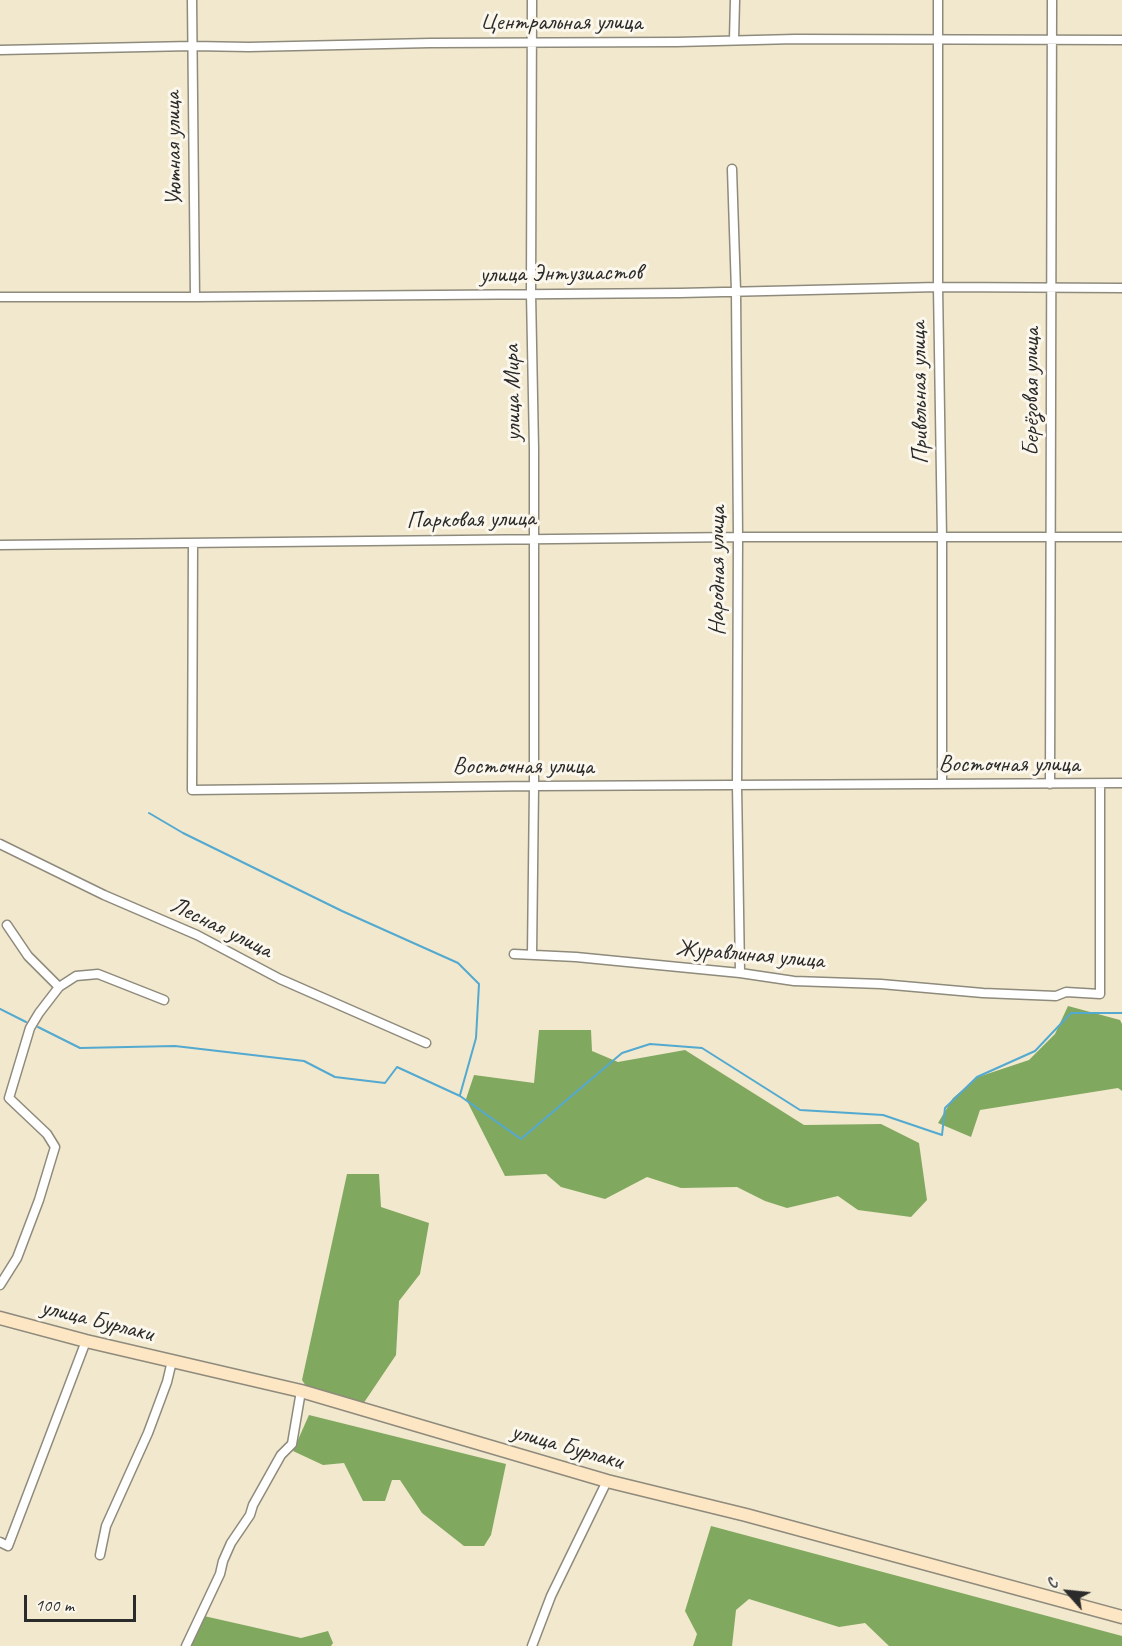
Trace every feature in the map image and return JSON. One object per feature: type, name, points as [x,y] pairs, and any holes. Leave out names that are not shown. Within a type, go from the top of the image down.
[{"type":"street","name":"Уютная улица","points":[[192,0],[195,297]]},
{"type":"street","name":"улица Мира","points":[[532,0],[531,293],[534,539],[532,955]]},
{"type":"street","points":[[734,40],[735,0]]},
{"type":"street","name":"Привольная улица","points":[[938,0],[942,784]]},
{"type":"street","name":"Берёзовая улица","points":[[1050,784],[1052,0]]},
{"type":"street","name":"Центральная улица","points":[[0,50],[734,40],[1122,40]]},
{"type":"street","name":"Народная улица","points":[[732,170],[736,291],[737,785],[740,973]]},
{"type":"street","name":"улица Энтузиастов","points":[[0,297],[195,297],[938,287],[1122,288]]},
{"type":"street","name":"Парковая улица","points":[[0,545],[738,537],[1122,537]]},
{"type":"street","name":"Восточная улица","points":[[193,543],[192,790],[1122,783]]},
{"type":"street","name":"Журавлиная улица","points":[[514,954],[576,957],[740,973],[794,981],[881,984],[983,993],[1056,996],[1066,992],[1100,994],[1100,784]]},
{"type":"street","name":"Лесная улица","points":[[0,844],[104,895],[197,935],[280,979],[426,1043]]},
{"type":"street","points":[[7,925],[28,956],[59,987]]},
{"type":"street","points":[[0,1286],[17,1258],[39,1200],[55,1148],[47,1134],[9,1098],[30,1028],[59,987],[76,976],[98,974],[165,1000]]},
{"type":"street","name":"улица Бурлаки","points":[[0,1318],[86,1341],[301,1391],[607,1481],[746,1515],[1122,1617]]},
{"type":"street","points":[[0,1542],[8,1546],[86,1341]]},
{"type":"street","points":[[100,1555],[106,1526],[147,1433],[167,1382],[172,1361]]},
{"type":"street","points":[[186,1646],[220,1574],[231,1543],[250,1515],[253,1505],[281,1455],[292,1444],[301,1391]]},
{"type":"street","points":[[532,1646],[551,1596],[607,1481]]},
{"type":"green space","points":[[1068,1006],[1120,1020],[1122,1024],[1122,1091],[1118,1088],[980,1110],[971,1137],[938,1123],[953,1098],[978,1077],[1029,1060],[1055,1034]]},
{"type":"green space","points":[[539,1030],[591,1030],[592,1051],[618,1062],[685,1050],[804,1125],[881,1124],[919,1143],[927,1200],[911,1217],[858,1210],[838,1196],[787,1208],[765,1201],[737,1187],[681,1188],[647,1177],[605,1199],[561,1187],[546,1174],[505,1176],[466,1099],[474,1075],[534,1083]]},
{"type":"green space","points":[[347,1174],[379,1174],[381,1207],[429,1223],[420,1274],[399,1301],[396,1355],[363,1404],[308,1389],[302,1380]]},
{"type":"green space","points":[[309,1415],[506,1464],[491,1535],[484,1546],[464,1546],[422,1513],[400,1480],[392,1480],[385,1501],[363,1501],[344,1463],[323,1465],[293,1451]]},
{"type":"green space","points":[[711,1526],[1122,1636],[1122,1646],[889,1646],[865,1623],[839,1627],[749,1599],[736,1610],[732,1646],[693,1646],[697,1634],[685,1611]]},
{"type":"green space","points":[[204,1616],[301,1638],[328,1631],[333,1643],[331,1646],[190,1646]]},
{"type":"waterway","points":[[149,813],[183,833],[342,911],[458,963],[479,984],[476,1038],[460,1095]]},
{"type":"waterway","points":[[0,1009],[26,1022]]},
{"type":"waterway","points":[[38,1027],[80,1048],[175,1046],[304,1061],[335,1077],[385,1083],[397,1067],[460,1096],[521,1139],[622,1053],[650,1044],[702,1048],[800,1110],[883,1115],[942,1135],[945,1108],[977,1077],[1035,1051],[1071,1013],[1122,1013]]}]
